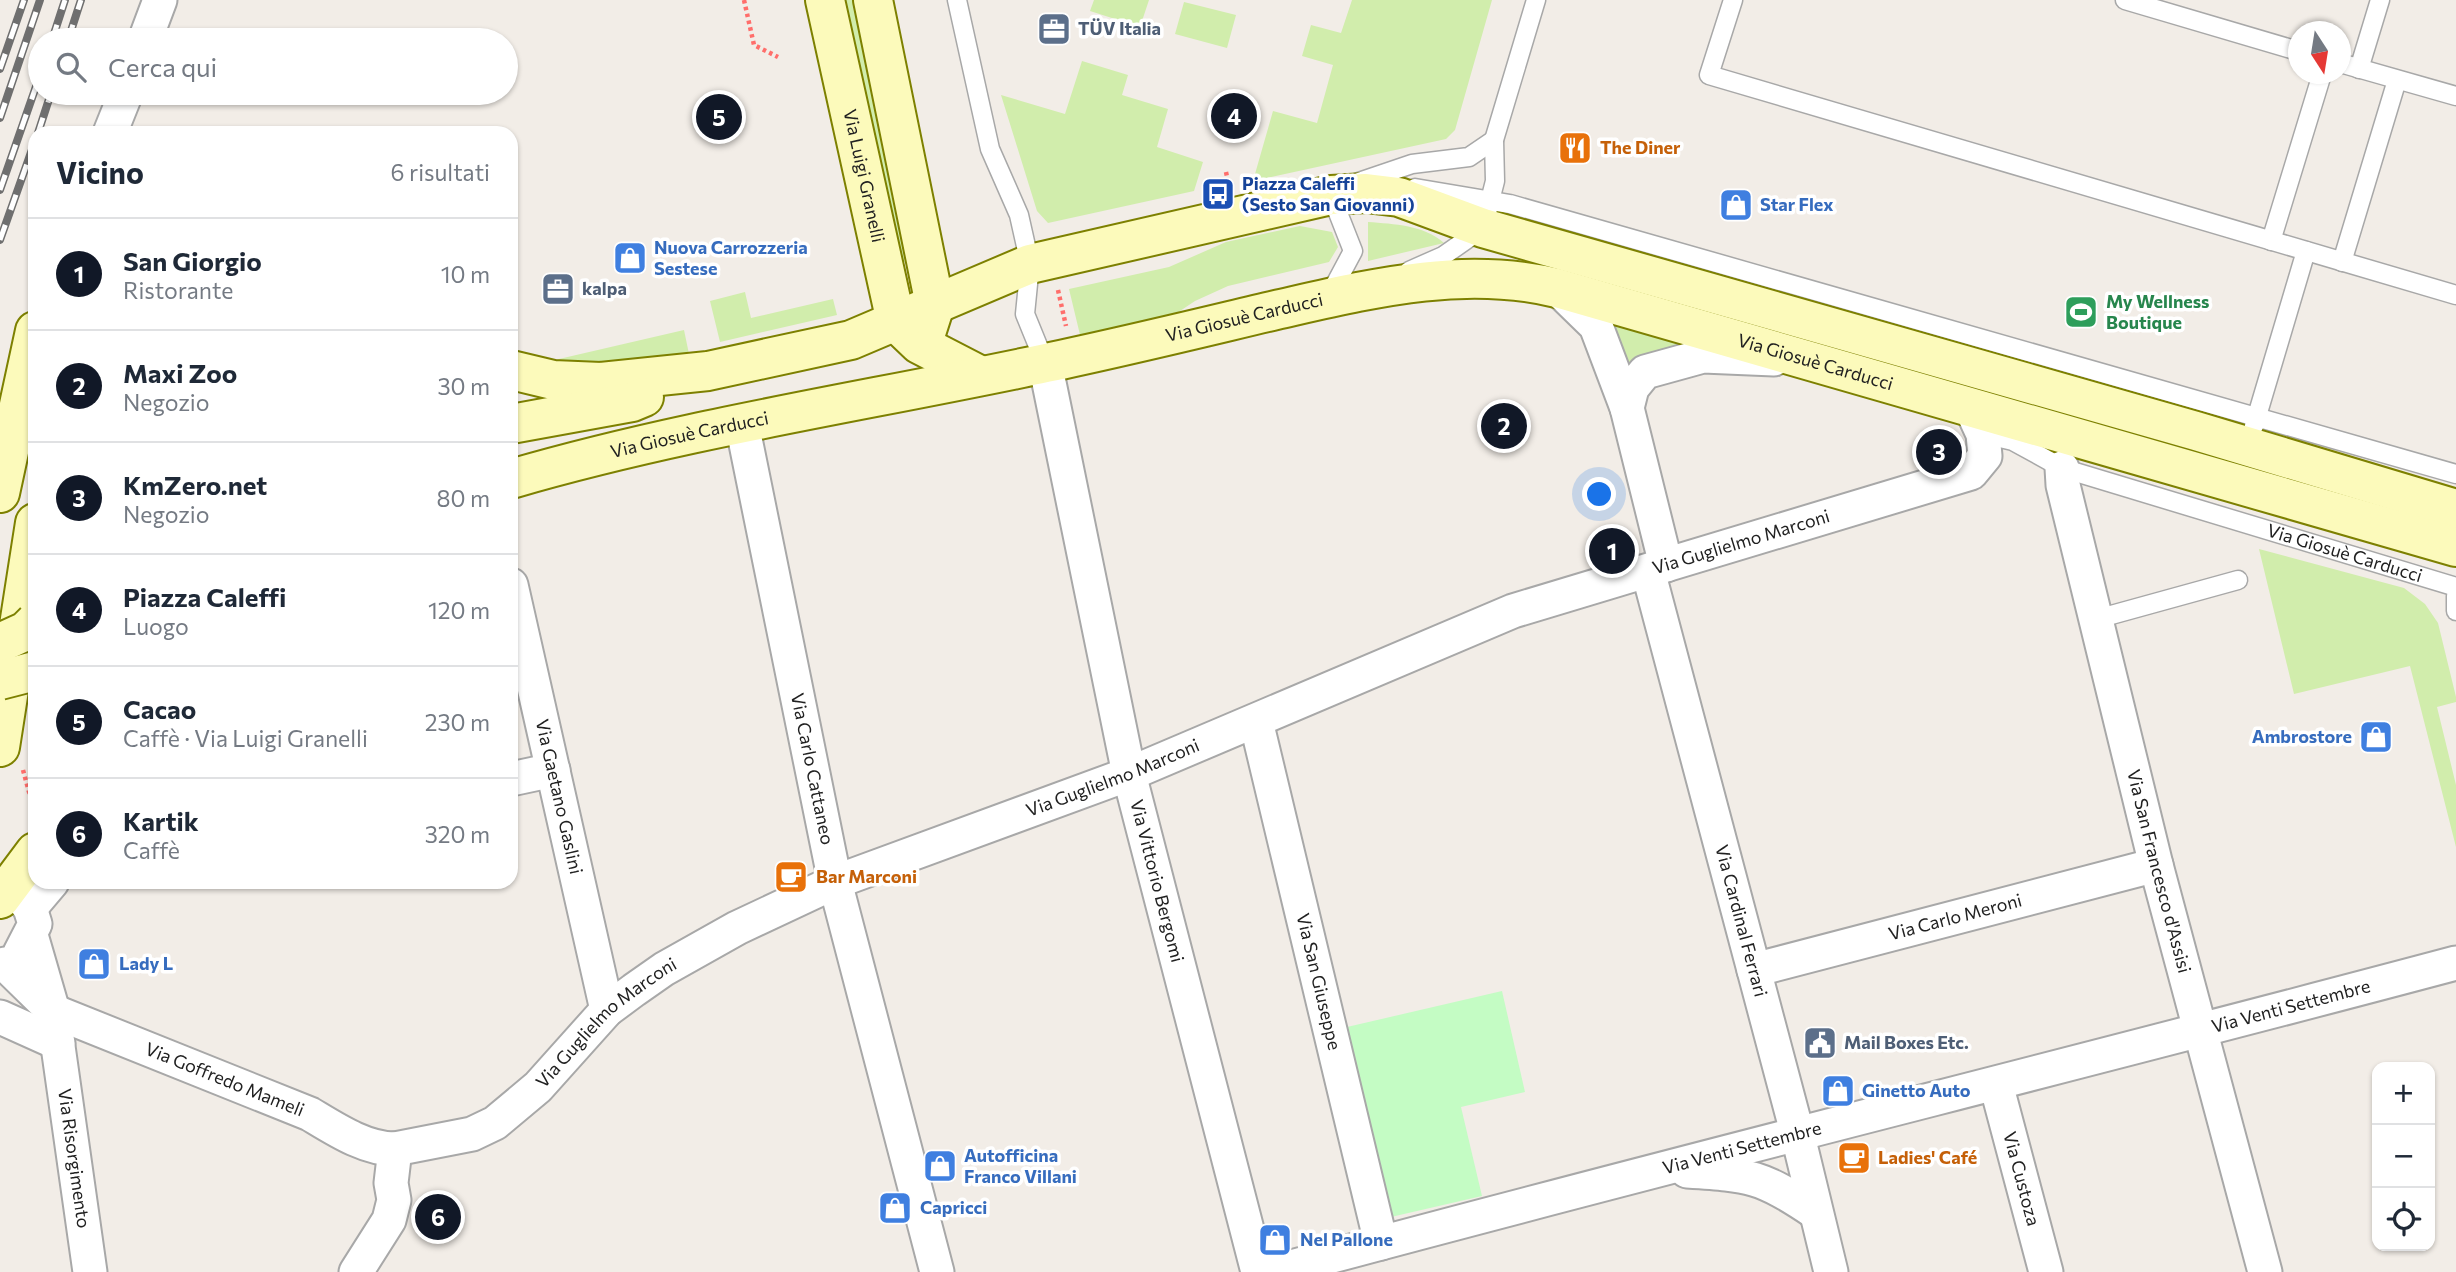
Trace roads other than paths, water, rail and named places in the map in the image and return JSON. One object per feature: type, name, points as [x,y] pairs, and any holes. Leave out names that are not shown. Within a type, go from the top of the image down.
[{"type":"main road","name":"Via Luigi Granelli","points":[[825,0],[908,333]]},
{"type":"main road","points":[[873,0],[935,305]]},
{"type":"main road","points":[[882,394],[908,333],[935,305],[1041,262],[1331,195],[1366,193],[1494,211],[2253,431],[2456,509]]},
{"type":"main road","name":"Via Giosuè Carducci","points":[[518,477],[742,424],[1059,360],[1364,290],[1470,278],[1522,281],[1557,288],[1804,360],[1977,421],[2456,547]]},
{"type":"main road","points":[[518,372],[553,380],[601,382],[694,374],[850,340],[908,333],[979,375]]},
{"type":"main road","points":[[0,493],[28,363]]},
{"type":"main road","points":[[518,423],[632,402],[694,374]]},
{"type":"main road","points":[[518,465],[552,467]]},
{"type":"main road","points":[[0,747],[28,568]]},
{"type":"main road","points":[[0,643],[28,629]]},
{"type":"main road","points":[[0,680],[28,673]]},
{"type":"main road","points":[[15,899],[28,868]]},
{"type":"street","points":[[150,28],[160,0]]},
{"type":"street","points":[[113,126],[121,105]]},
{"type":"street","points":[[124,126],[129,105]]},
{"type":"street","name":"Via Cardinal Ferrari","points":[[1557,288],[1596,326],[1627,408],[1657,568],[1830,1272]]},
{"type":"street","points":[[1627,408],[1633,388],[1645,372],[1703,356],[1804,360]]},
{"type":"street","name":"Via Vittorio Bergomi","points":[[1059,360],[1129,774],[1258,1272]]},
{"type":"street","name":"Via Guglielmo Marconi","points":[[395,1149],[472,1134],[495,1123],[538,1087],[607,1010],[664,969],[725,935],[835,882],[1129,774],[1513,611],[1971,473],[1985,456],[1977,421]]},
{"type":"street","name":"Via Carlo Cattaneo","points":[[742,424],[835,882],[937,1272]]},
{"type":"street","name":"Via San Francesco d'Assisi","points":[[2062,468],[2063,485],[2093,620],[2265,1272]]},
{"type":"street","name":"Via Gaetano Gaslini","points":[[518,616],[607,1010]]},
{"type":"street","name":"Via San Giuseppe","points":[[1256,721],[1381,1243]]},
{"type":"street","points":[[518,778],[553,770]]},
{"type":"street","name":"Via Carlo Meroni","points":[[1754,970],[2156,864]]},
{"type":"street","points":[[37,889],[15,899],[20,952],[2,964],[55,1027]]},
{"type":"street","name":"Via Risorgimento","points":[[15,899],[55,1027],[90,1272]]},
{"type":"street","name":"Via Venti Settembre","points":[[1273,1272],[1797,1132],[1996,1084],[2456,963]]},
{"type":"street","points":[[0,1017],[55,1027]]},
{"type":"street","name":"Via Goffredo Mameli","points":[[55,1027],[310,1114],[343,1133],[384,1149],[395,1149]]},
{"type":"street","name":"Via Custoza","points":[[1996,1084],[2046,1272]]},
{"type":"street","points":[[356,1272],[389,1220],[394,1200],[391,1183],[395,1149]]},
{"type":"street","points":[[1660,1169],[1745,1174],[1770,1182],[1815,1212]]},
{"type":"lane","points":[[957,0],[990,149],[1041,262],[1025,314],[1059,360]]},
{"type":"lane","points":[[1364,290],[1443,256],[1494,211],[1494,140],[1536,0]]},
{"type":"lane","points":[[1733,0],[1709,75],[2456,295]]},
{"type":"lane","points":[[2126,0],[2288,48]]},
{"type":"lane","points":[[2359,69],[2380,0]]},
{"type":"lane","points":[[2351,67],[2456,96]]},
{"type":"lane","points":[[2342,262],[2397,80]]},
{"type":"lane","points":[[2271,241],[2319,84]]},
{"type":"lane","points":[[1327,299],[1353,251],[1331,195],[1369,177],[1412,164],[1469,157],[1494,140]]},
{"type":"lane","points":[[2306,251],[2253,431],[2456,474]]},
{"type":"lane","name":"Via Giosuè Carducci","points":[[1977,421],[2062,468],[2456,587]]},
{"type":"lane","points":[[2093,620],[2238,580]]},
{"type":"lane","points":[[2456,596],[2456,611]]},
{"type":"railway","points":[[0,69],[24,0]]},
{"type":"railway","points":[[31,28],[40,0]]},
{"type":"railway","points":[[56,28],[65,0]]},
{"type":"railway","points":[[72,28],[81,0]]},
{"type":"railway","points":[[0,118],[28,35]]},
{"type":"railway","points":[[0,190],[30,105]]},
{"type":"railway","points":[[40,126],[47,105]]},
{"type":"railway","points":[[0,240],[28,161]]},
{"type":"place","name":"TÜV Italia","points":[[1054,29]]},
{"type":"place","name":"Piazza Caleffi","points":[[1234,116]]},
{"type":"place","name":"Cacao","points":[[719,117]]},
{"type":"place","name":"The Diner","points":[[1575,148]]},
{"type":"place","name":"Piazza Caleffi (Sesto San Giovanni)","points":[[1218,194]]},
{"type":"place","name":"Star Flex","points":[[1736,205]]},
{"type":"place","name":"Nuova Carrozzeria Sestese","points":[[630,258]]},
{"type":"place","name":"kalpa","points":[[558,289]]},
{"type":"place","name":"My Wellness Boutique","points":[[2081,312]]},
{"type":"place","name":"Maxi Zoo","points":[[1504,426]]},
{"type":"place","name":"KmZero.net","points":[[1939,452]]},
{"type":"place","name":"San Giorgio","points":[[1612,551]]},
{"type":"place","name":"Ambrostore","points":[[2376,737]]},
{"type":"place","name":"Bar Marconi","points":[[791,877]]},
{"type":"place","name":"Lady L","points":[[94,964]]},
{"type":"place","name":"Mail Boxes Etc.","points":[[1820,1043]]},
{"type":"place","name":"Ginetto Auto","points":[[1838,1091]]},
{"type":"place","name":"Ladies' Café","points":[[1854,1158]]},
{"type":"place","name":"Autofficina Franco Villani","points":[[940,1166]]},
{"type":"place","name":"Capricci","points":[[895,1208]]},
{"type":"place","name":"Kartik","points":[[438,1217]]},
{"type":"place","name":"Nel Pallone","points":[[1275,1240]]}]
